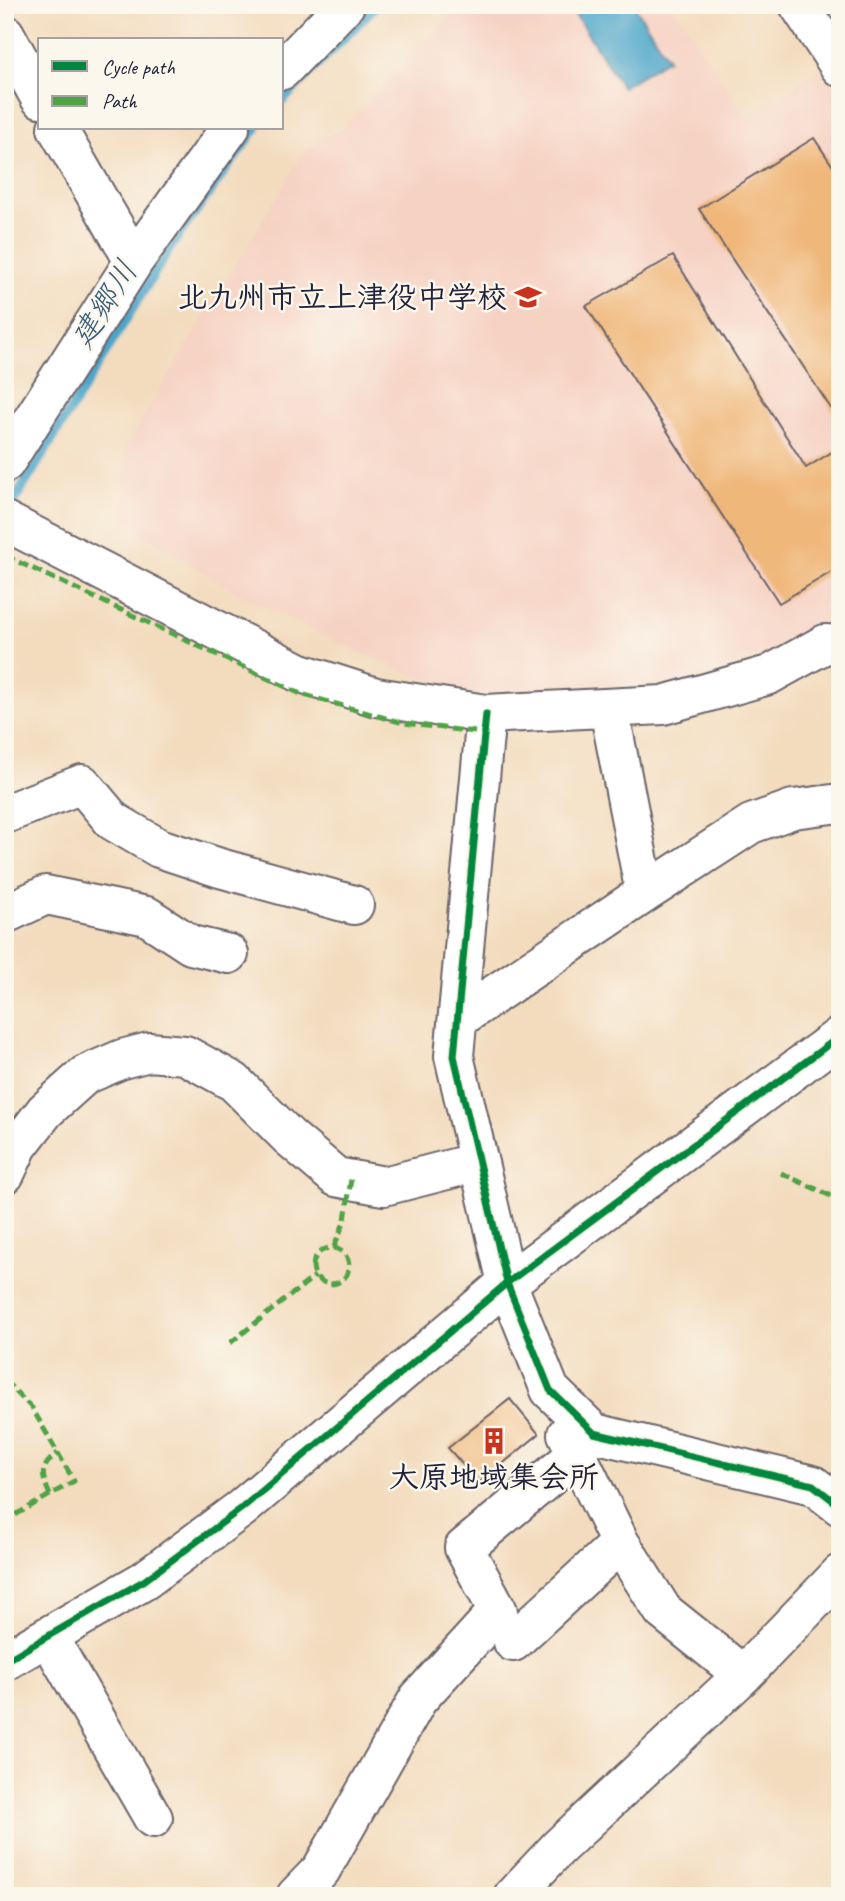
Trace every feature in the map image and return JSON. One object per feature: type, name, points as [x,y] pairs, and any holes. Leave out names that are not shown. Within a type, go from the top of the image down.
[{"type":"street","points":[[284,69],[345,5]]},
{"type":"street","points":[[799,5],[840,67]]},
{"type":"street","points":[[11,58],[38,94]]},
{"type":"street","points":[[58,130],[134,261]]},
{"type":"street","points":[[5,463],[134,261],[229,130]]},
{"type":"street","points":[[13,525],[298,672],[376,696],[486,714],[663,705],[769,675],[825,644],[840,645]]},
{"type":"street","points":[[609,709],[645,892]]},
{"type":"street","points":[[486,714],[454,1056],[507,1283],[576,1455],[620,1543],[663,1611],[743,1675]]},
{"type":"street","points":[[5,814],[82,784],[113,821],[159,848],[354,905]]},
{"type":"street","points":[[458,1019],[645,892],[751,824],[793,808],[840,803]]},
{"type":"street","points":[[5,914],[46,895],[147,916],[191,945],[229,954]]},
{"type":"street","points":[[5,1661],[145,1580],[242,1508],[507,1283],[832,1042],[840,1015]]},
{"type":"street","points":[[5,1174],[19,1146],[45,1111],[85,1075],[122,1059],[149,1052],[185,1055],[234,1082],[289,1137],[336,1177],[384,1186],[478,1162]]},
{"type":"street","points":[[550,1390],[594,1433],[813,1485],[840,1506]]},
{"type":"street","points":[[505,1627],[464,1548],[576,1455]]},
{"type":"street","points":[[296,1896],[320,1870],[418,1699],[505,1627],[620,1543]]},
{"type":"street","points":[[513,1896],[559,1847],[743,1675],[840,1574]]},
{"type":"street","points":[[48,1636],[153,1818]]},
{"type":"shaded area","name":"北九州市立上津役中学校","points":[[461,5],[673,5],[747,119],[821,67],[840,95],[840,613],[793,644],[681,682],[624,690],[469,693],[435,684],[336,642],[226,587],[121,519],[126,445],[306,148],[342,128]]},
{"type":"water","points":[[569,5],[634,5],[668,59],[622,87]]},
{"type":"building","points":[[814,138],[840,177],[840,422],[699,209]]},
{"type":"building","points":[[673,256],[806,468],[840,447],[840,567],[779,603],[586,306]]},
{"type":"building","name":"大原地域集会所","points":[[510,1399],[539,1434],[479,1483],[448,1448]]},
{"type":"waterway","name":"建郷川","points":[[284,99],[376,5]]},
{"type":"waterway","name":"建郷川","points":[[6,514],[174,241],[255,130]]},
{"type":"marked path","points":[[5,559],[10,558],[301,694],[403,723],[483,733]]},
{"type":"marked path","points":[[781,1173],[840,1200]]},
{"type":"marked path","points":[[334,1247],[345,1220],[351,1179]]},
{"type":"marked path","points":[[331,1248],[344,1253],[349,1266],[344,1279],[331,1284],[318,1279],[313,1266],[318,1253],[331,1248]]},
{"type":"marked path","points":[[230,1343],[315,1276]]},
{"type":"marked path","points":[[5,1381],[32,1408],[74,1481],[5,1521]]},
{"type":"marked path","points":[[50,1495],[44,1472],[47,1463],[58,1453]]},
{"type":"cycle path","points":[[486,714],[454,1056],[507,1283],[550,1390],[594,1433],[813,1485],[840,1506]]},
{"type":"cycle path","points":[[5,1661],[145,1580],[242,1508],[507,1283],[840,1036]]},
{"type":"place","name":"北九州市立上津役中学校","points":[[528,297]]},
{"type":"place","name":"大原地域集会所","points":[[494,1441]]}]
